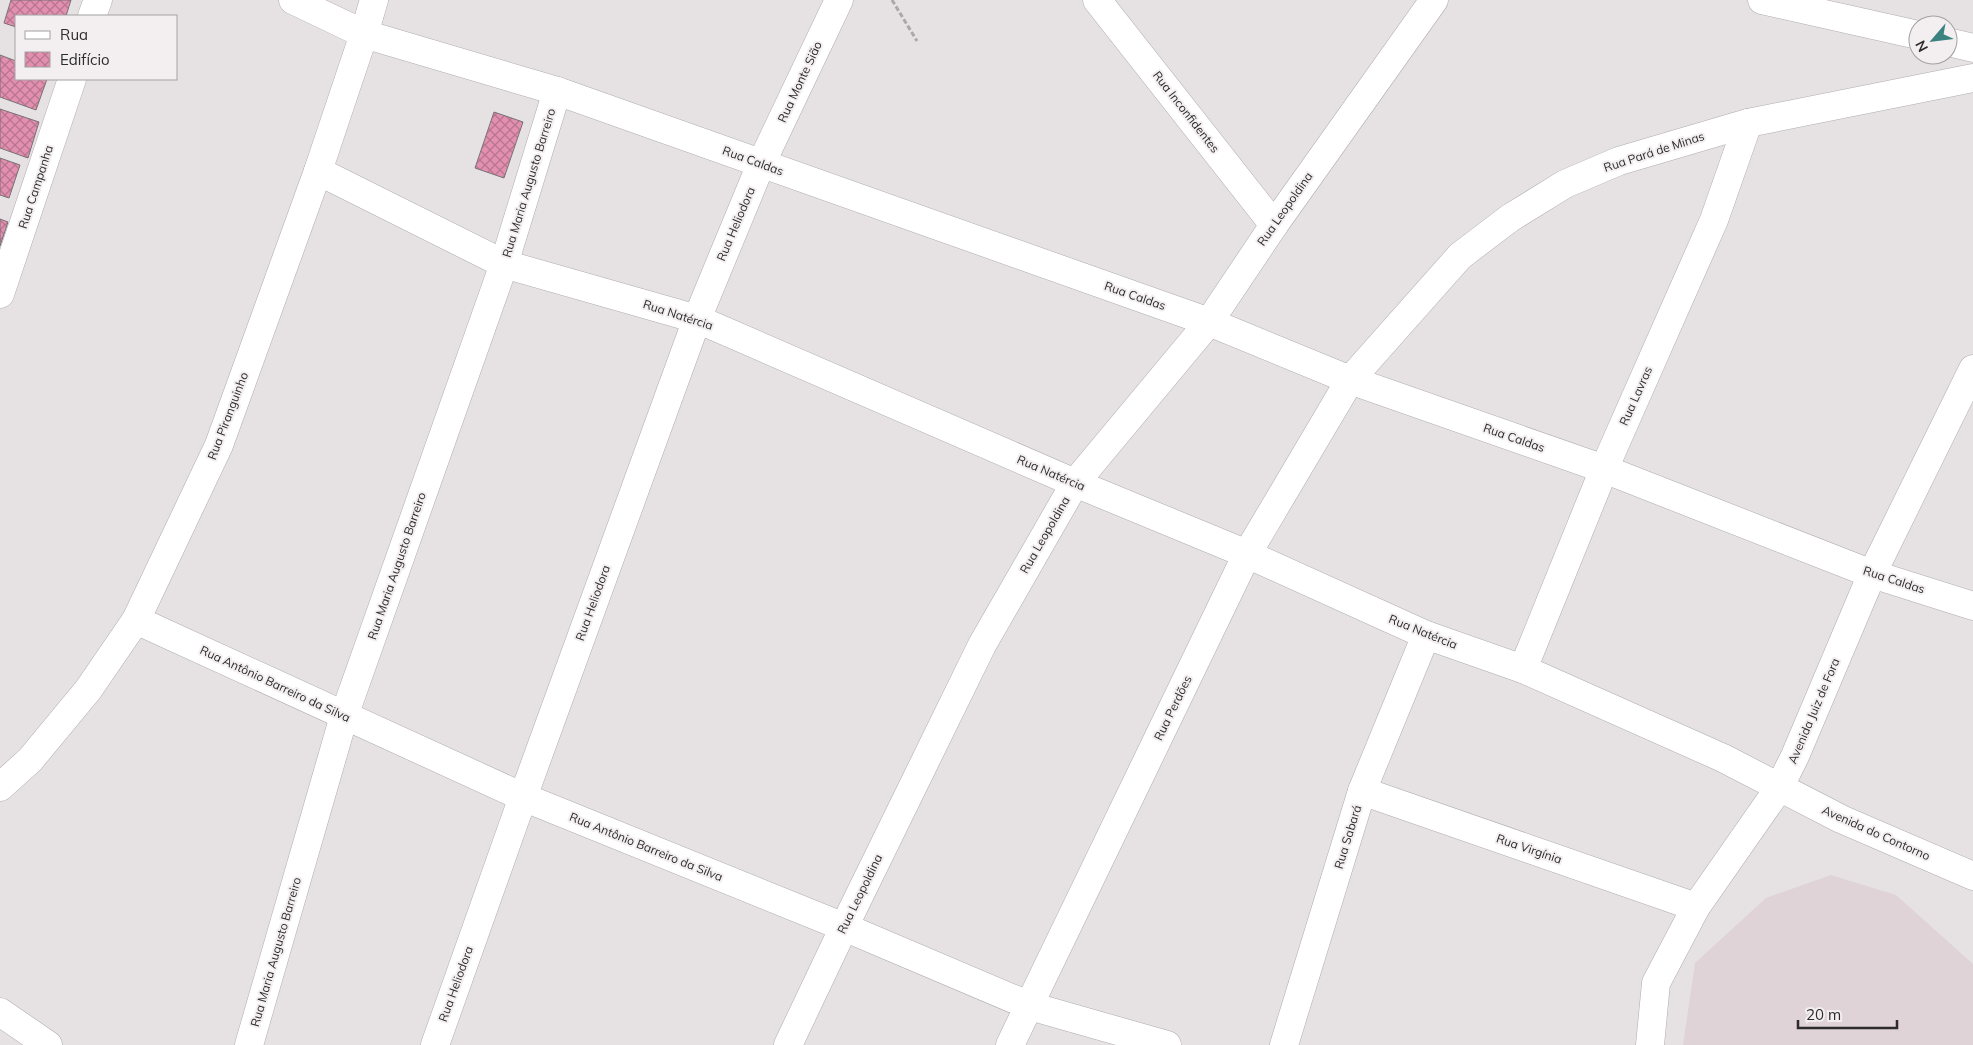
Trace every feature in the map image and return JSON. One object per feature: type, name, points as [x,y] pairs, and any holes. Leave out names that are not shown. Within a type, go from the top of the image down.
[{"type":"street","points":[[92,15],[98,0]]},
{"type":"street","name":"Rua Caldas","points":[[293,0],[364,34],[557,91],[1209,322],[1350,380],[1604,469],[1872,574],[1973,606]]},
{"type":"street","name":"Rua Piranguinho","points":[[0,787],[30,760],[88,690],[136,620],[219,445],[318,171],[374,0]]},
{"type":"street","name":"Rua Monte Sião","points":[[761,164],[839,0]]},
{"type":"street","name":"Rua Inconfidentes","points":[[1098,0],[1274,225]]},
{"type":"street","name":"Rua Leopoldina","points":[[788,1045],[982,645],[1075,483],[1209,322],[1274,225],[1434,0]]},
{"type":"street","points":[[1762,0],[1908,33]]},
{"type":"street","points":[[1958,44],[1973,48]]},
{"type":"street","name":"Rua Pará de Minas","points":[[1350,380],[1460,256],[1510,218],[1565,184],[1619,161],[1748,123],[1973,78]]},
{"type":"street","name":"Rua Campanha","points":[[0,294],[72,80]]},
{"type":"street","name":"Rua Maria Augusto Barreiro","points":[[248,1045],[344,716],[504,264],[557,91]]},
{"type":"street","name":"Rua Lavras","points":[[1523,669],[1604,469],[1714,220],[1748,123]]},
{"type":"street","name":"Rua Heliodora","points":[[435,1045],[696,319],[761,164]]},
{"type":"street","name":"Rua Natércia","points":[[318,171],[504,264],[696,319],[1075,483],[1247,554],[1426,635],[1523,669],[1723,758],[1780,788]]},
{"type":"street","name":"Avenida Juiz de Fora","points":[[1650,1045],[1656,983],[1696,907],[1780,788],[1872,574],[1973,369]]},
{"type":"street","name":"Rua Perdões","points":[[1010,1045],[1247,554],[1350,380]]},
{"type":"street","name":"Rua Antônio Barreiro da Silva","points":[[136,620],[523,797],[844,927],[1030,1006],[1167,1045]]},
{"type":"street","name":"Rua Sabará","points":[[1284,1045],[1362,791],[1426,635]]},
{"type":"street","name":"Avenida do Contorno","points":[[1780,788],[1841,819],[1973,876]]},
{"type":"street","name":"Rua Virgínia","points":[[1362,791],[1696,907]]},
{"type":"street","points":[[0,1012],[48,1045]]},
{"type":"path","points":[[892,0],[917,41]]},
{"type":"shaded area","points":[[1831,875],[1896,895],[1973,964],[1973,1045],[1683,1045],[1695,963],[1766,898]]},
{"type":"building","points":[[11,0],[71,0],[66,15],[15,15],[15,27],[4,23]]},
{"type":"building","points":[[0,55],[15,61],[15,80],[47,80],[36,110],[0,97]]},
{"type":"building","points":[[0,109],[39,122],[28,158],[0,148]]},
{"type":"building","points":[[494,112],[523,122],[504,178],[475,168]]},
{"type":"building","points":[[0,158],[20,165],[9,198],[0,195]]},
{"type":"building","points":[[0,219],[8,222],[0,246]]}]
